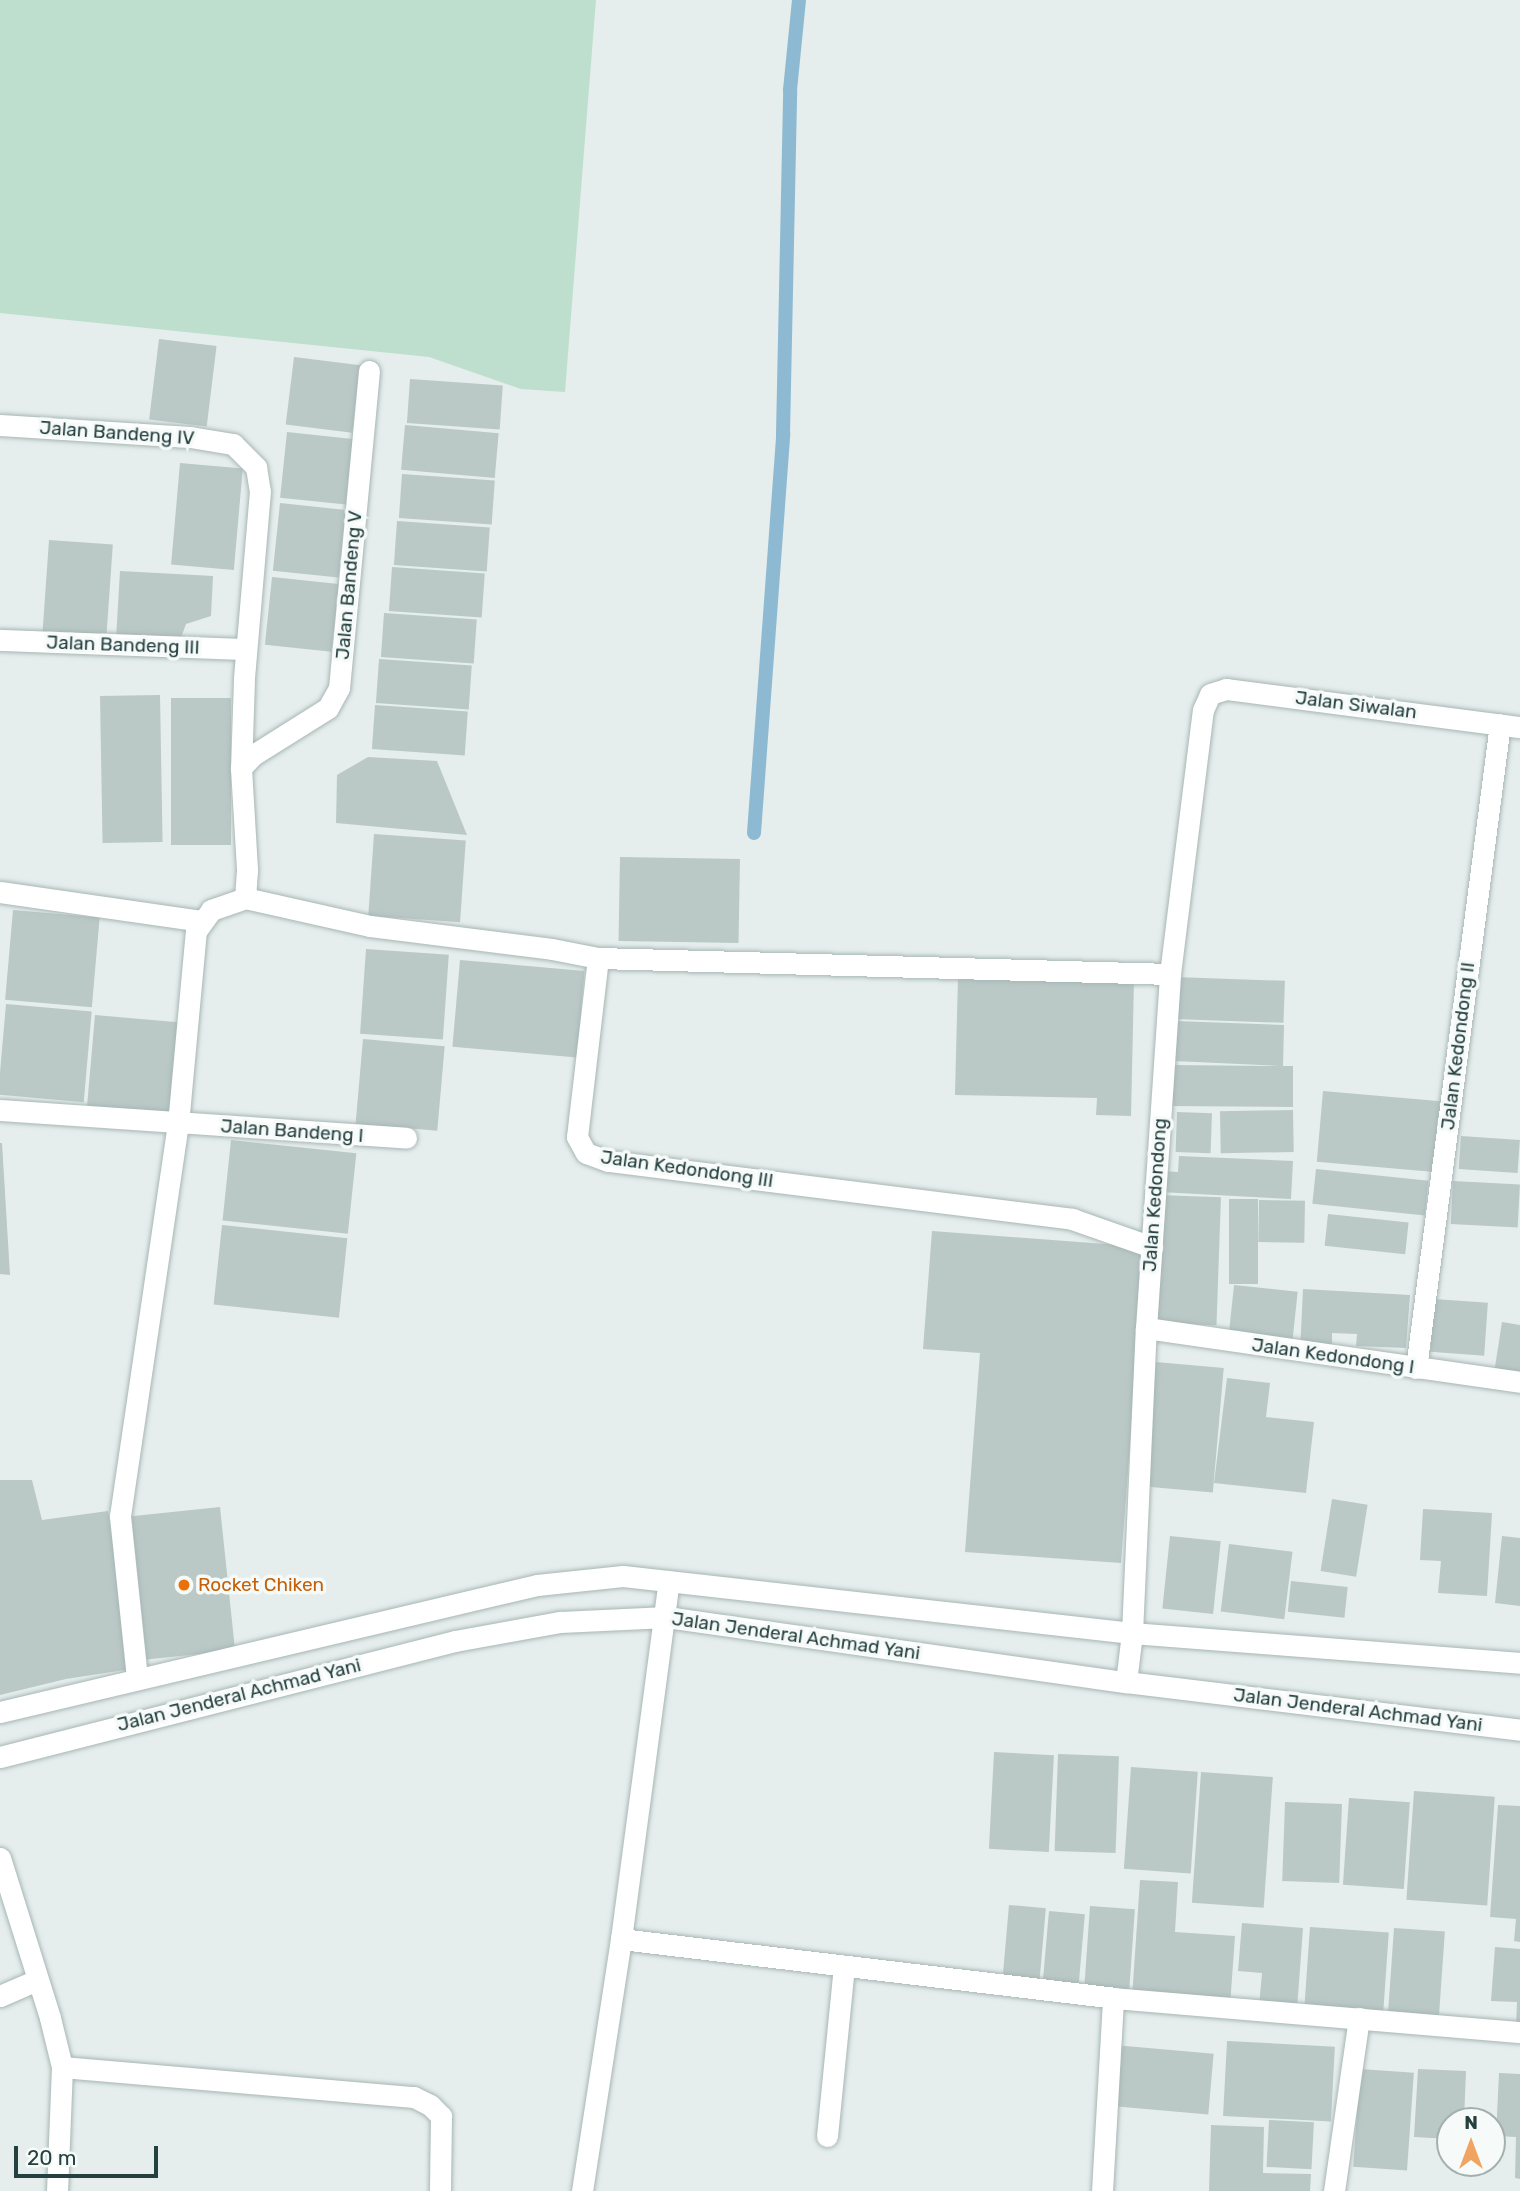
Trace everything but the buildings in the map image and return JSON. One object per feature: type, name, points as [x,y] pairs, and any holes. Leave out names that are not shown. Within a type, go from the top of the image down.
[{"type":"street","name":"Jalan Bandeng V","points":[[247,762],[328,708],[338,688],[369,371]]},
{"type":"street","name":"Jalan Bandeng IV","points":[[0,425],[190,437],[233,444],[256,467],[260,491],[246,649]]},
{"type":"street","name":"Jalan Bandeng III","points":[[0,640],[246,649]]},
{"type":"street","points":[[244,898],[247,870],[246,649]]},
{"type":"street","name":"Jalan Siwalan","points":[[1203,710],[1210,694],[1226,689],[1510,725]]},
{"type":"street","name":"Jalan Kedondong","points":[[1126,1682],[1132,1633],[1146,1328],[1170,974],[1203,710]]},
{"type":"street","name":"Jalan Kedondong II","points":[[1416,1368],[1510,725]]},
{"type":"street","points":[[0,892],[201,921]]},
{"type":"street","points":[[137,1678],[120,1516],[178,1124],[196,931],[211,910],[244,898],[370,926],[552,948],[598,958],[1170,974]]},
{"type":"street","name":"Jalan Kedondong III","points":[[598,958],[577,1136],[586,1153],[608,1161],[1072,1219],[1152,1247]]},
{"type":"street","name":"Jalan Bandeng I","points":[[0,1110],[406,1138]]},
{"type":"street","name":"Jalan Kedondong I","points":[[1146,1328],[1520,1382]]},
{"type":"street","name":"Jalan Jenderal Achmad Yani","points":[[0,1712],[537,1585],[623,1576],[1132,1633],[1520,1663]]},
{"type":"street","points":[[582,2191],[667,1617],[669,1581]]},
{"type":"street","name":"Jalan Jenderal Achmad Yani","points":[[0,1757],[455,1641],[560,1622],[667,1617],[1126,1682],[1520,1730]]},
{"type":"street","points":[[0,1858],[62,2067],[57,2191]]},
{"type":"street","points":[[621,1939],[1113,1998],[1520,2032]]},
{"type":"street","points":[[827,2136],[844,1966]]},
{"type":"street","points":[[0,1996],[37,1980]]},
{"type":"street","points":[[1102,2191],[1113,1998]]},
{"type":"street","points":[[1334,2191],[1359,2018]]},
{"type":"street","points":[[62,2067],[414,2097],[430,2105],[441,2116],[440,2191]]},
{"type":"green space","points":[[0,0],[596,0],[565,392],[521,389],[429,357],[0,313]]},
{"type":"waterway","points":[[754,833],[783,434],[790,90],[799,0]]},
{"type":"place","name":"Rocket Chiken","points":[[184,1585]]}]
